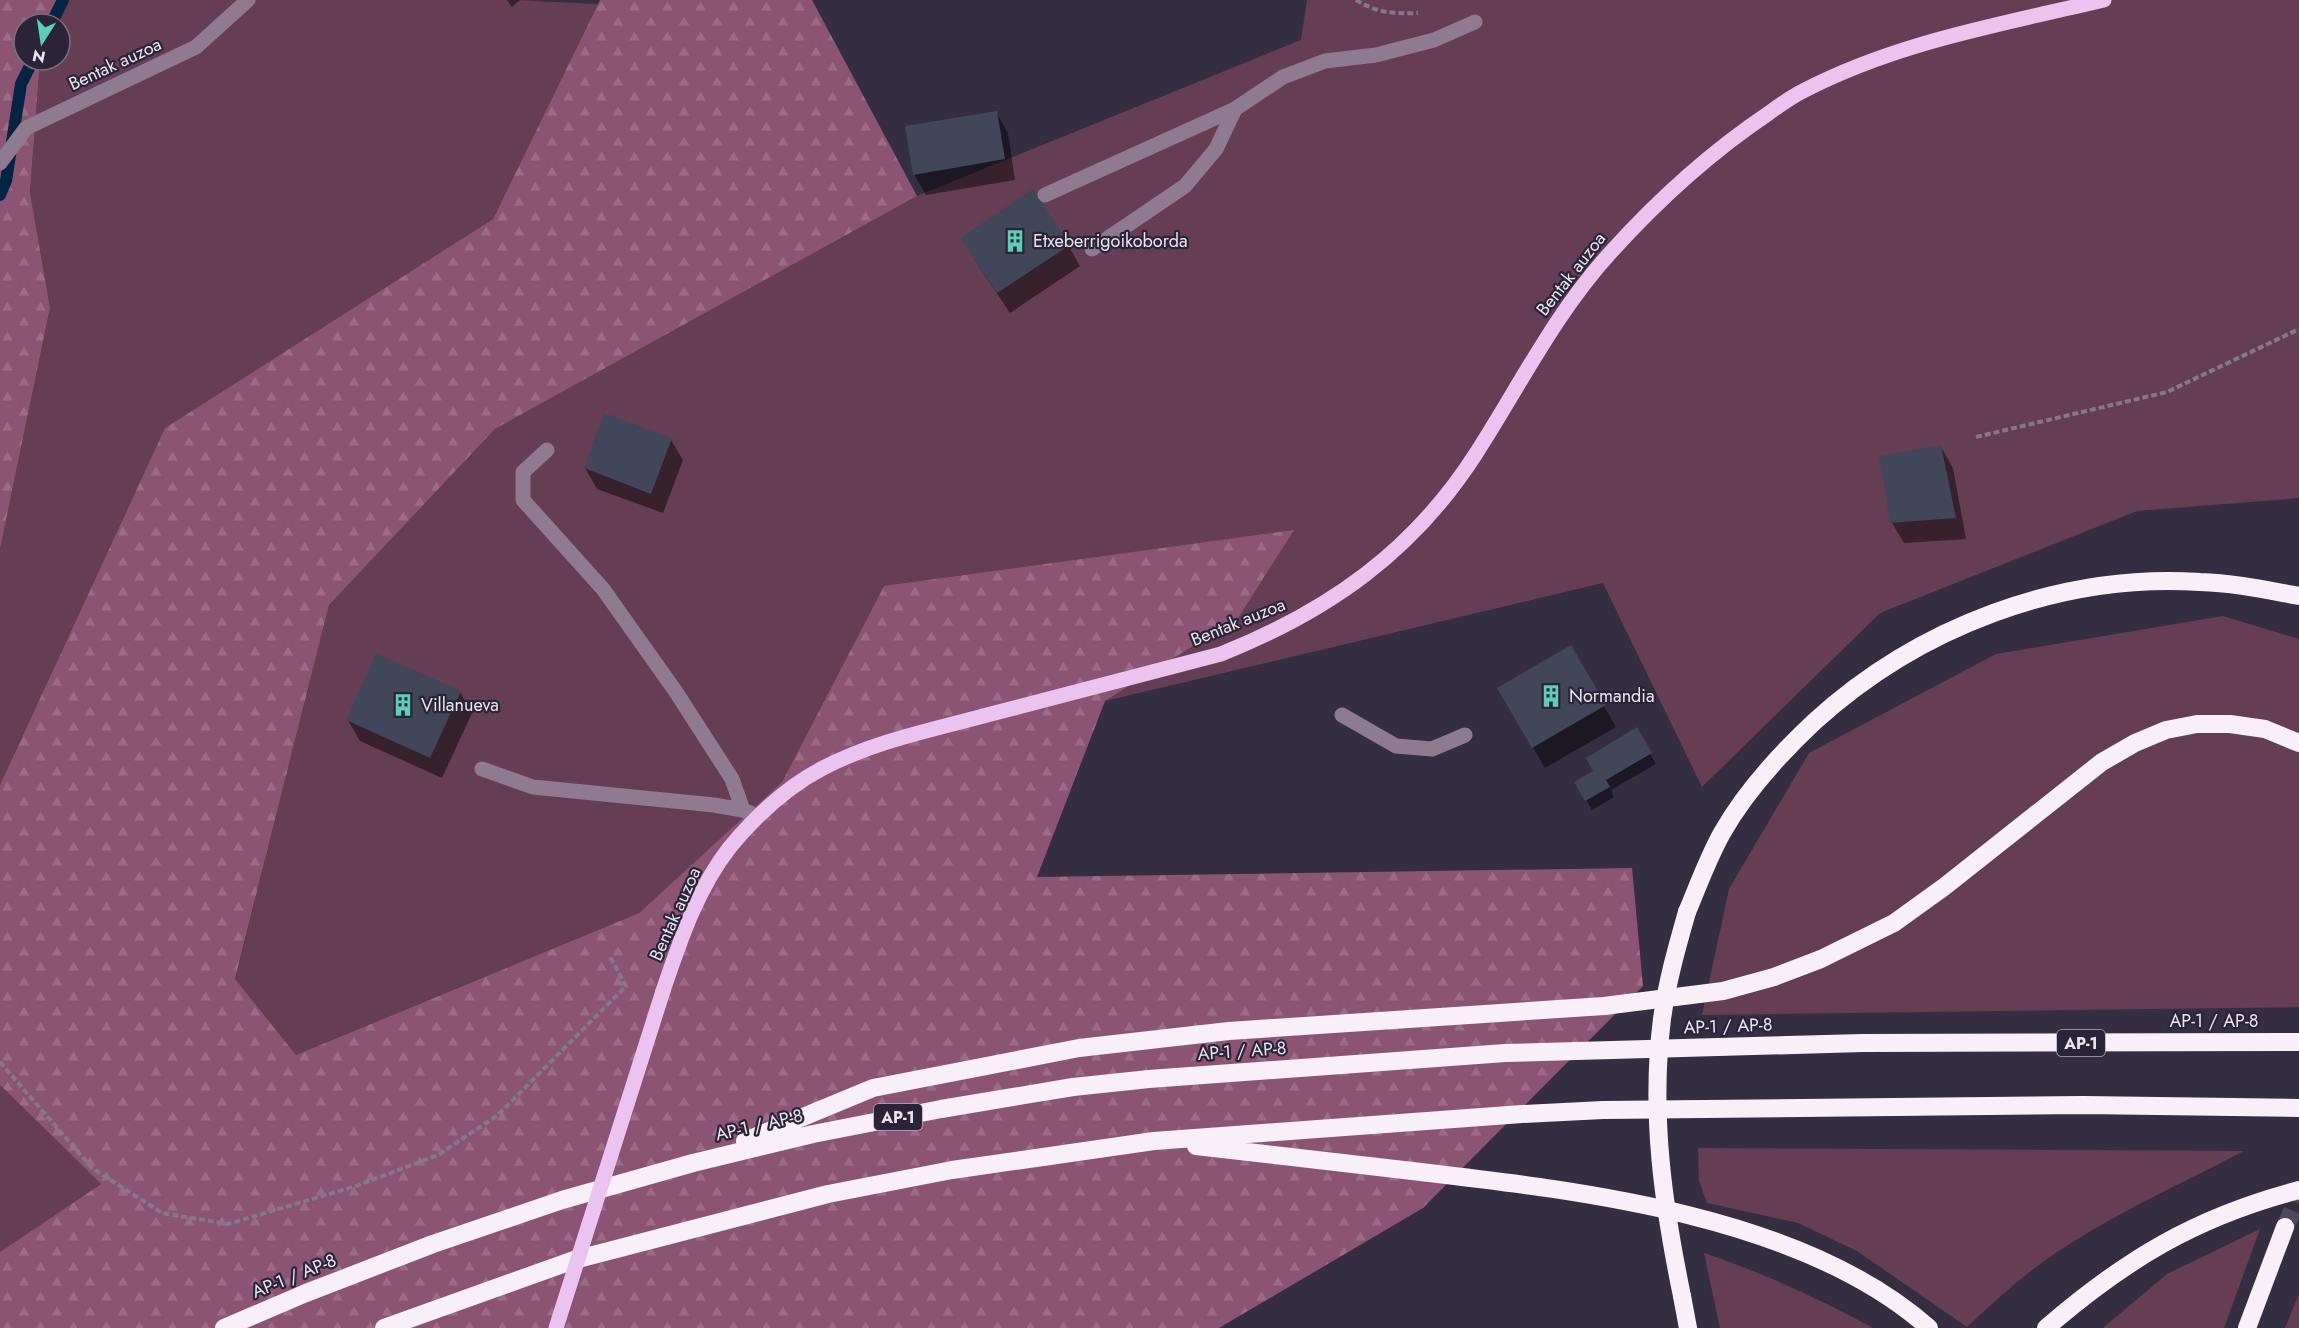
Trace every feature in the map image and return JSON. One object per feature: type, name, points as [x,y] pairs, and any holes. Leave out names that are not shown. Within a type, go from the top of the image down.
[{"type":"highway","points":[[1688,1328],[1661,1180],[1657,1126],[1657,1072],[1666,996],[1672,964],[1687,912],[1722,833],[1754,786],[1792,743],[1833,704],[1879,670],[1928,641],[1980,617],[2034,600],[2088,588],[2144,582],[2200,581],[2255,587],[2299,597]]},
{"type":"highway","points":[[693,1163],[873,1088],[1079,1048],[1229,1031],[1604,1006],[1723,991],[1774,977],[1821,959],[1894,923],[1944,887],[2102,762],[2135,743],[2166,730],[2197,724],[2230,724],[2265,729],[2299,743]]},
{"type":"highway","name":"AP-1 / AP-8","points":[[224,1328],[306,1293],[433,1244],[562,1200],[693,1163],[813,1134],[941,1109],[1073,1087],[1161,1078],[1505,1053],[1863,1043],[2299,1042]]},
{"type":"highway","points":[[384,1328],[574,1260],[828,1194],[952,1170],[1154,1141],[1603,1110],[2083,1105],[2299,1108]]},
{"type":"highway","points":[[1154,1141],[1506,1182],[1621,1201],[1707,1221],[1799,1250],[1844,1270],[1885,1294],[1929,1328]]},
{"type":"highway","points":[[2046,1328],[2089,1292],[2136,1258],[2188,1230],[2241,1207],[2299,1190]]},
{"type":"highway","points":[[2247,1328],[2285,1227]]},
{"type":"main road","name":"Bentak auzoa","points":[[556,1328],[663,991],[690,919],[707,882],[730,848],[759,817],[797,785],[822,768],[858,752],[896,739],[1221,654],[1265,636],[1308,614],[1385,560],[1419,528],[1462,473],[1570,303],[1609,254],[1653,208],[1747,128],[1800,92],[1858,65],[1917,45],[2104,0]]},
{"type":"street","name":"Bentak auzoa","points":[[0,163],[26,128],[196,47],[248,0]]},
{"type":"street","points":[[1045,195],[1235,110],[1283,77],[1325,61],[1376,55],[1434,40],[1475,22]]},
{"type":"street","points":[[1092,249],[1185,186],[1216,149],[1235,110]]},
{"type":"street","points":[[548,450],[523,472],[522,500],[603,589],[732,779],[743,810]]},
{"type":"street","points":[[1342,715],[1396,746],[1432,749],[1465,735]]},
{"type":"street","points":[[482,769],[533,787],[714,805],[743,810],[759,817]]},
{"type":"path","points":[[1356,0],[1369,8],[1390,14],[1419,13]]},
{"type":"path","points":[[1976,437],[2167,392],[2299,329]]},
{"type":"path","points":[[0,1062],[92,1168],[162,1213],[228,1224],[356,1186],[438,1155],[498,1115],[626,986],[609,955]]},
{"type":"shaded area","points":[[62,0],[517,0],[598,4],[493,219],[165,428],[0,785],[0,549],[50,308],[30,192],[39,72],[72,72],[72,12],[56,12]]},
{"type":"shaded area","points":[[1307,0],[2299,0],[2299,498],[2137,511],[1880,613],[1702,787],[1603,583],[1105,701],[1238,618],[884,586],[782,782],[639,913],[296,1055],[235,980],[329,605],[495,429],[917,196],[1301,40]]},
{"type":"shaded area","points":[[2223,616],[2299,639],[2299,1007],[1702,1015],[1729,889],[1809,753],[1996,654]]},
{"type":"shaded area","points":[[0,1085],[101,1184],[0,1252]]},
{"type":"shaded area","points":[[1698,1148],[2244,1151],[2144,1202],[2071,1243],[2026,1275],[1967,1327],[1857,1251],[1798,1223],[1707,1203],[1699,1181]]},
{"type":"shaded area","points":[[2260,1229],[2224,1328],[2103,1328],[2167,1274]]},
{"type":"shaded area","points":[[1704,1253],[1790,1287],[1873,1328],[1720,1328]]},
{"type":"shaded area","points":[[2299,1294],[2299,1328],[2285,1328]]},
{"type":"green space","points":[[0,0],[62,0],[56,12],[12,12],[12,72],[39,72],[30,192],[50,308],[0,549]]},
{"type":"green space","points":[[600,0],[812,0],[917,196],[495,429],[329,605],[235,979],[296,1055],[639,913],[782,782],[884,586],[1294,530],[1238,618],[1105,701],[1037,877],[1632,868],[1643,986],[1423,1208],[1219,1328],[0,1328],[0,1252],[101,1184],[0,1085],[0,785],[165,428],[493,219]]},
{"type":"building","points":[[997,111],[1005,159],[913,175],[905,126]]},
{"type":"building","name":"Etxeberrigoikoborda","points":[[1033,189],[1070,245],[997,293],[960,238]]},
{"type":"building","points":[[604,413],[672,438],[651,494],[584,468]]},
{"type":"building","points":[[1941,445],[1956,518],[1890,523],[1879,456]]},
{"type":"building","name":"Normandia","points":[[1571,645],[1606,705],[1532,748],[1497,688]]},
{"type":"building","name":"Villanueva","points":[[376,653],[461,691],[430,758],[346,720]]},
{"type":"building","points":[[1637,727],[1652,753],[1606,780],[1610,787],[1585,801],[1574,782],[1593,771],[1586,758]]},
{"type":"waterway","points":[[57,12],[63,0]]},
{"type":"waterway","points":[[0,195],[6,181],[21,84],[27,72]]},
{"type":"tunnel","points":[[2285,1227],[2299,1196]]},
{"type":"place","name":"Etxeberrigoikoborda","points":[[1015,241]]},
{"type":"place","name":"Normandia","points":[[1551,696]]},
{"type":"place","name":"Villanueva","points":[[403,705]]}]
